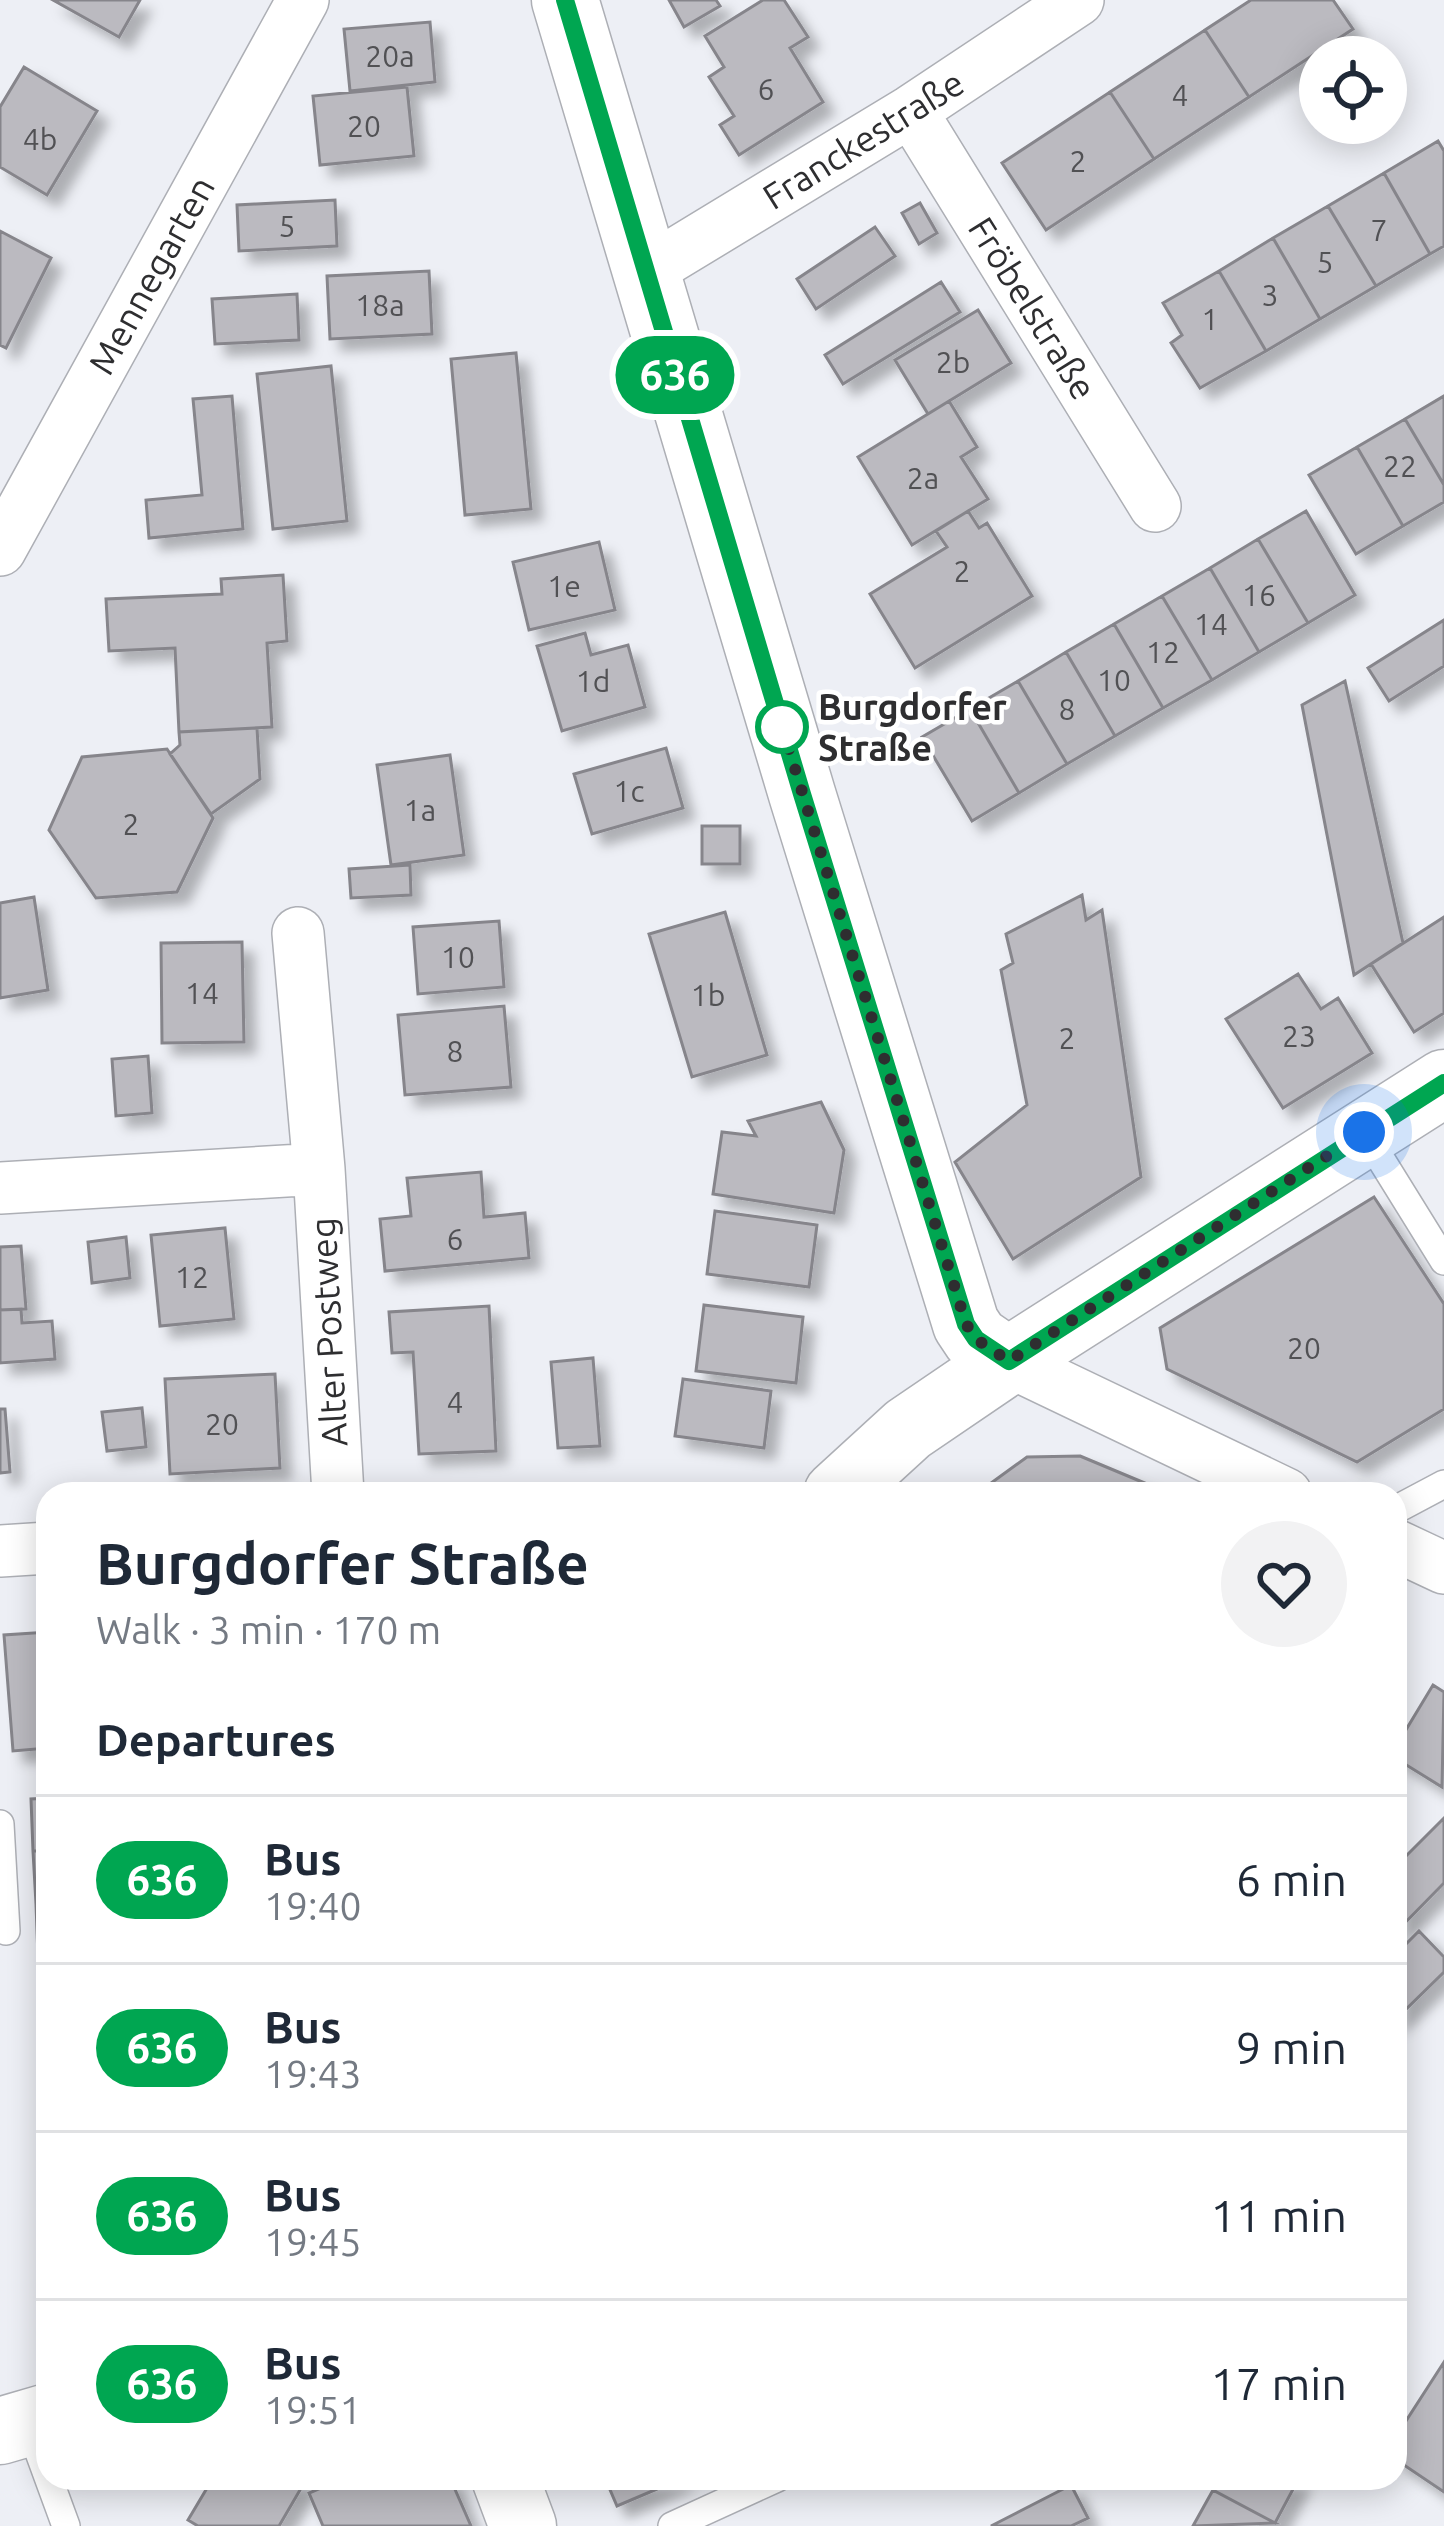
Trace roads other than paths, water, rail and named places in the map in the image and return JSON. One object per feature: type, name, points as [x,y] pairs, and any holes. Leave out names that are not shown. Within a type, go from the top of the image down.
[{"type":"main road","points":[[565,0],[966,1324],[976,1339],[1009,1361]]},
{"type":"main road","points":[[850,1482],[908,1429],[1009,1361],[1444,1083]]},
{"type":"main road","points":[[510,2490],[524,2526]]},
{"type":"street","name":"Mennegarten","points":[[0,550],[303,0]]},
{"type":"street","name":"Franckestraße","points":[[644,273],[911,111],[1078,0]]},
{"type":"street","name":"Fröbelstraße","points":[[911,111],[1155,506]]},
{"type":"street","name":"Alter Postweg","points":[[298,933],[319,1169],[337,1482]]},
{"type":"street","name":"Alter Postweg","points":[[0,1188],[319,1169]]},
{"type":"street","points":[[1009,1361],[1261,1482]]},
{"type":"street","points":[[0,1551],[36,1549]]},
{"type":"street","points":[[1407,1551],[1444,1568]]},
{"type":"lane","points":[[1364,1132],[1444,1261]]},
{"type":"lane","points":[[1407,1504],[1444,1484]]},
{"type":"lane","points":[[0,1825],[6,1931]]},
{"type":"lane","points":[[52,2490],[66,2526]]},
{"type":"lane","points":[[672,2526],[751,2490]]},
{"type":"place","name":"Burgdorfer Straße","points":[[782,727]]}]
